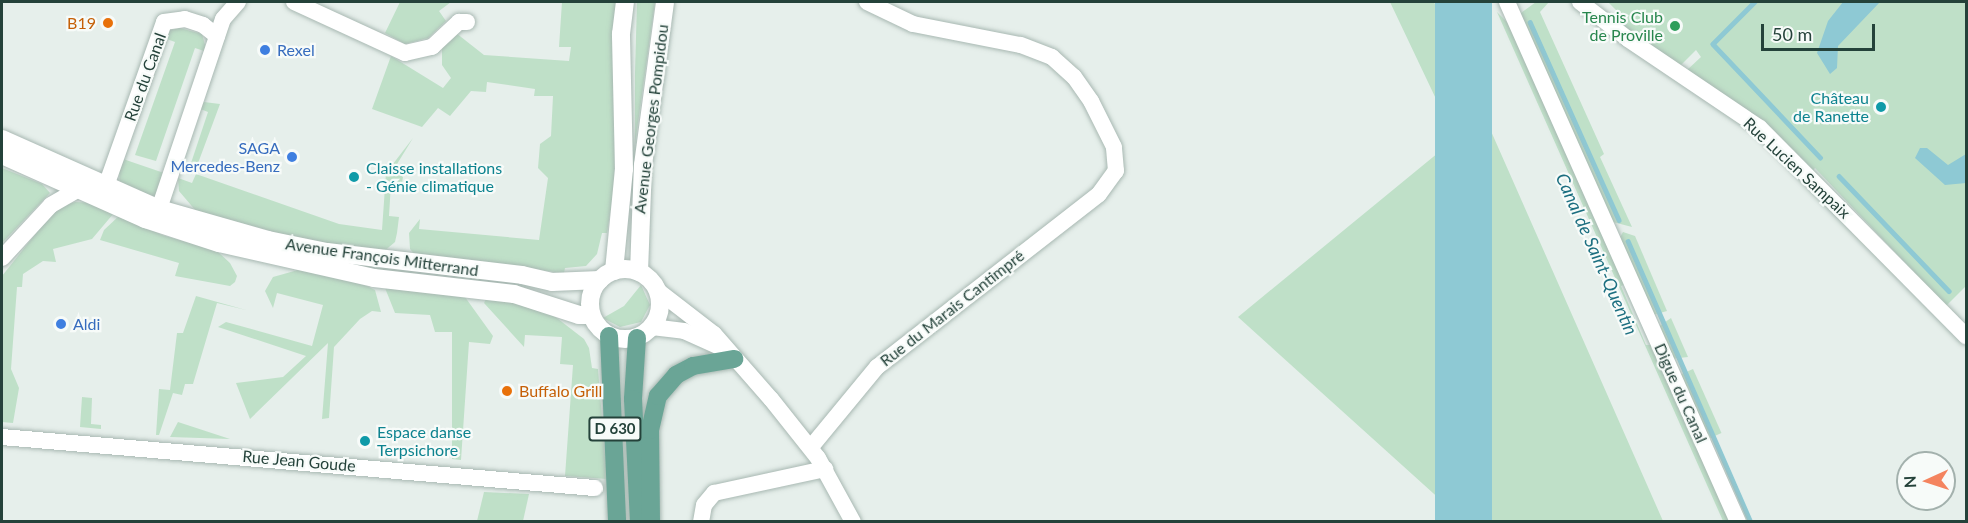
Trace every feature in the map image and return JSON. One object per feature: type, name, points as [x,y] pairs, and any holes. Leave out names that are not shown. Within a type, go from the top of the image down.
[{"type":"main road","name":"Avenue Georges Pompidou","points":[[607,276],[624,169],[621,34],[625,2]]},
{"type":"main road","name":"Avenue Georges Pompidou","points":[[639,272],[643,165],[665,2]]},
{"type":"main road","name":"Avenue François Mitterrand","points":[[2,139],[159,209],[327,252],[522,275],[552,282],[607,276]]},
{"type":"main road","name":"Avenue François Mitterrand","points":[[2,155],[164,227],[219,243],[374,278],[514,294],[579,315],[591,315]]},
{"type":"main road","points":[[639,272],[657,290],[660,309],[644,332],[609,336],[591,315],[591,296],[607,276],[639,272]]},
{"type":"main road","name":"D 630","points":[[639,522],[633,399],[644,332]]},
{"type":"main road","name":"D 630","points":[[609,336],[617,522]]},
{"type":"main road","points":[[651,522],[650,430],[658,396],[676,375],[693,366],[729,354]]},
{"type":"street","points":[[159,209],[223,19],[238,2]]},
{"type":"street","points":[[294,2],[405,54],[432,47],[459,22],[467,22]]},
{"type":"street","name":"Rue du Marais Cantimpré","points":[[811,447],[877,367],[1110,185],[1116,159],[1110,138],[1083,88],[1059,63],[1026,46],[913,24],[867,2]]},
{"type":"street","name":"Digue du Canal","points":[[1507,2],[1738,522]]},
{"type":"street","name":"Rue Lucien Sampaix","points":[[1580,2],[1628,39],[1760,128],[1966,336]]},
{"type":"street","name":"Rue du Canal","points":[[105,186],[164,22],[184,19],[203,25],[217,36]]},
{"type":"street","points":[[2,258],[51,205],[79,189]]},
{"type":"street","points":[[657,290],[699,322],[811,447],[853,522]]},
{"type":"street","points":[[644,332],[684,331],[729,354]]},
{"type":"street","name":"Rue Jean Goude","points":[[2,437],[595,488]]},
{"type":"street","points":[[701,522],[704,505],[714,493],[825,469]]},
{"type":"green space","points":[[400,2],[451,2],[439,11],[446,21],[428,38],[405,44],[385,33]]},
{"type":"green space","points":[[562,2],[618,2],[614,189],[607,233],[602,233],[597,254],[586,266],[565,268],[564,273],[416,256],[410,249],[409,233],[420,219],[419,229],[539,240],[548,178],[538,168],[540,144],[551,136],[553,96],[534,96],[535,89],[487,82],[486,92],[471,91],[450,116],[438,108],[422,127],[372,109],[391,56],[443,88],[451,78],[442,65],[442,44],[456,33],[484,55],[569,61],[571,47],[559,47]]},
{"type":"green space","points":[[637,2],[655,2],[635,144],[635,73]]},
{"type":"green space","points":[[1390,2],[1434,2],[1663,521],[1464,521],[1238,317],[1455,139]]},
{"type":"green space","points":[[1536,2],[1549,2],[1540,12],[1604,154],[1600,157],[1632,227],[1613,222],[1517,16]]},
{"type":"green space","points":[[1608,2],[1966,2],[1966,286],[1946,306],[1815,168],[1812,172],[1686,71],[1701,57],[1696,50],[1680,66],[1615,22],[1621,15]]},
{"type":"green space","points":[[1497,12],[1510,25],[1626,284],[1621,286],[1646,345],[1653,345],[1732,521],[1723,521]]},
{"type":"green space","points":[[180,28],[202,34],[207,52],[195,48],[156,161],[135,155],[175,42],[164,38],[166,31]]},
{"type":"green space","points":[[204,102],[220,104],[194,174],[188,172],[208,112],[198,108]]},
{"type":"green space","points":[[413,138],[394,169],[403,177],[402,183],[391,183],[389,216],[399,217],[397,233],[395,242],[382,253],[304,240],[196,211],[179,191],[178,178],[192,183],[196,174],[339,224],[382,230],[386,173]]},
{"type":"green space","points":[[123,159],[164,173],[155,197],[120,184],[119,172]]},
{"type":"green space","points":[[2,168],[42,184],[50,193],[2,243]]},
{"type":"green space","points":[[75,202],[96,203],[114,213],[92,239],[53,249],[56,262],[43,261],[23,274],[22,287],[17,287],[11,369],[19,388],[13,423],[2,422],[2,276],[49,217],[64,205]]},
{"type":"green space","points":[[120,215],[162,235],[217,251],[230,263],[237,276],[235,282],[230,286],[175,276],[179,263],[100,240],[104,230]]},
{"type":"green space","points":[[1623,232],[1635,236],[1667,311],[1653,315],[1618,241]]},
{"type":"green space","points":[[305,268],[375,290],[381,312],[372,311],[360,319],[334,347],[329,418],[322,419],[328,343],[250,419],[236,383],[283,377],[306,356],[218,327],[226,322],[312,346],[323,305],[277,293],[273,308],[265,291],[273,277]]},
{"type":"green space","points":[[641,285],[650,305],[641,322],[620,327],[603,318],[624,306]]},
{"type":"green space","points":[[385,288],[465,297],[493,336],[490,344],[469,342],[461,460],[452,459],[452,332],[435,332],[430,315],[395,313]]},
{"type":"green space","points":[[196,296],[246,310],[217,303],[193,384],[185,384],[182,395],[173,393],[159,435],[156,435],[159,389],[170,390],[177,333],[183,333]]},
{"type":"green space","points":[[486,299],[526,304],[553,315],[584,339],[589,348],[592,368],[598,369],[607,479],[565,476],[573,365],[560,364],[562,337],[525,335],[524,347],[484,303]]},
{"type":"green space","points":[[1671,318],[1688,357],[1670,359],[1658,327]]},
{"type":"green space","points":[[1693,369],[1721,433],[1710,438],[1681,374]]},
{"type":"green space","points":[[82,397],[92,398],[91,424],[101,425],[101,429],[80,427]]},
{"type":"green space","points":[[178,422],[230,439],[170,437]]},
{"type":"green space","points":[[484,492],[529,494],[523,521],[477,521]]},
{"type":"water","points":[[1435,2],[1492,2],[1492,522],[1435,522]]},
{"type":"water","points":[[1843,2],[1880,2],[1838,46],[1837,68],[1830,74],[1817,53],[1828,21]]},
{"type":"water","points":[[1920,148],[1927,148],[1948,165],[1966,154],[1966,183],[1945,185],[1915,158]]},
{"type":"waterway","points":[[1755,2],[1713,44],[1820,157]]},
{"type":"waterway","points":[[1530,22],[1619,220]]},
{"type":"waterway","points":[[1839,176],[1949,291]]},
{"type":"waterway","points":[[1628,241],[1751,522]]},
{"type":"place","name":"B19","points":[[108,23]]},
{"type":"place","name":"Tennis Club de Proville","points":[[1675,26]]},
{"type":"place","name":"Rexel","points":[[265,50]]},
{"type":"place","name":"Château de Ranette","points":[[1881,107]]},
{"type":"place","name":"SAGA Mercedes-Benz","points":[[292,157]]},
{"type":"place","name":"Claisse installations - Génie climatique","points":[[354,177]]},
{"type":"place","name":"Aldi","points":[[61,324]]},
{"type":"place","name":"Buffalo Grill","points":[[507,391]]},
{"type":"place","name":"Espace danse Terpsichore","points":[[365,441]]},
{"type":"water label","name":"Canal de Saint-Quentin","points":[[1597,254]]}]
